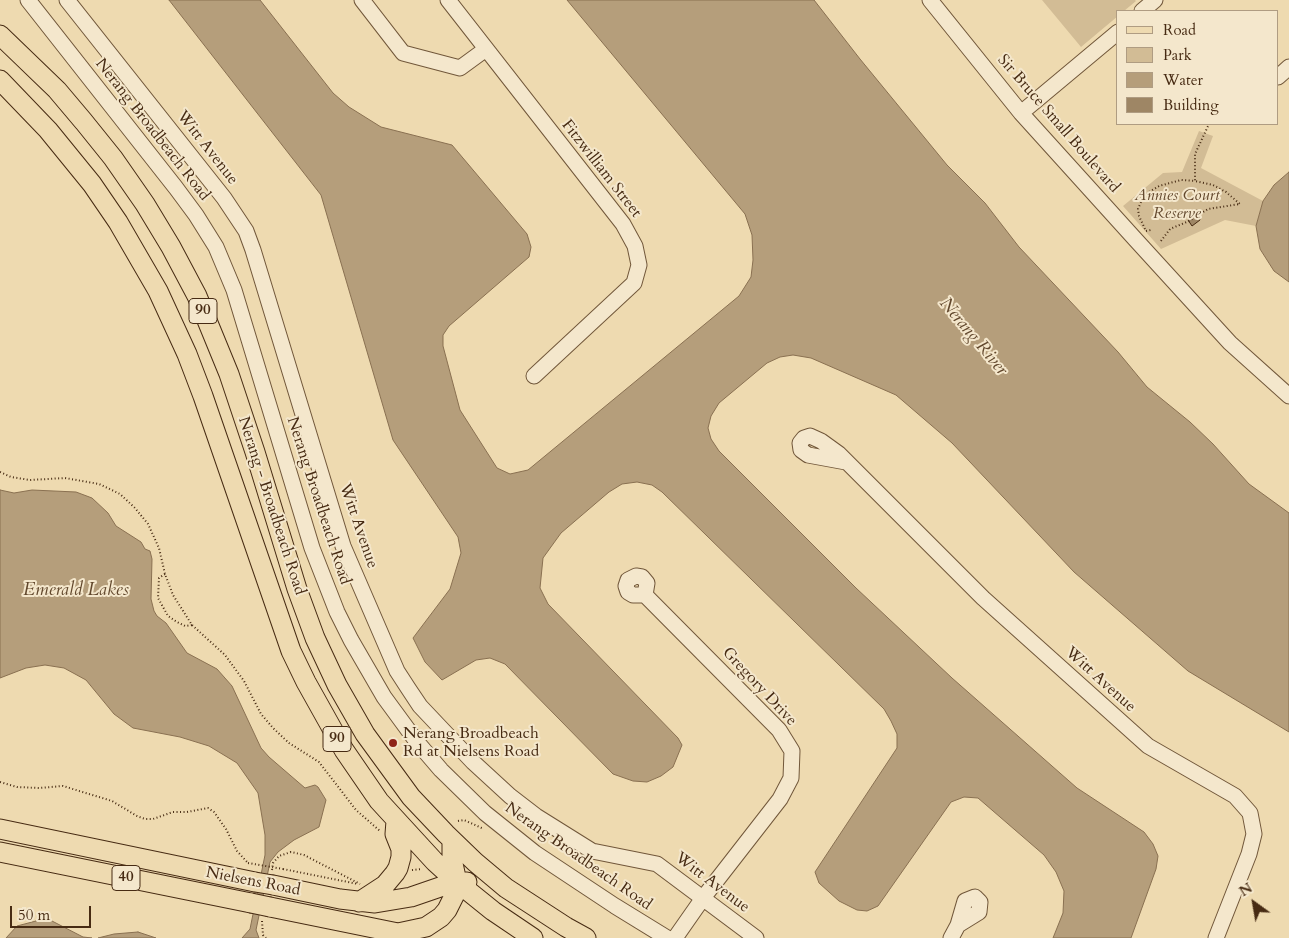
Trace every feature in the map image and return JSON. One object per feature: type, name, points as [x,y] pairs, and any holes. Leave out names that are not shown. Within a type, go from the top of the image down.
[{"type":"main road","name":"Nerang - Broadbeach Road","points":[[0,35],[57,90],[84,122],[113,158],[145,204],[171,247],[196,296],[229,374],[297,589],[323,658],[349,708],[380,756],[411,797],[452,841],[506,888],[566,928],[586,938]]},
{"type":"main road","name":"Nerang - Broadbeach Road","points":[[0,80],[48,130],[92,184],[118,222],[158,292],[204,396],[291,651],[344,750],[364,780],[390,828],[493,911],[533,938]]},
{"type":"main road","points":[[359,902],[385,885],[398,868],[401,849],[396,834],[390,828]]},
{"type":"main road","name":"Nielsens Road","points":[[0,829],[266,880],[359,902],[392,901],[457,882],[486,883],[506,888]]},
{"type":"main road","name":"40","points":[[404,936],[426,927],[441,917],[452,902],[457,882],[452,859],[452,841]]},
{"type":"main road","name":"Nielsens Road","points":[[0,852],[261,909],[404,936]]},
{"type":"street","name":"Nerang Broadbeach Road","points":[[28,0],[181,195],[216,247],[234,290],[312,548],[347,633],[384,697],[435,763],[485,813],[535,853],[666,938]]},
{"type":"street","name":"Witt Avenue","points":[[66,0],[224,198],[246,231],[343,546],[397,671],[420,706],[473,762],[510,796],[536,816],[592,851],[657,864],[756,938]]},
{"type":"street","points":[[362,0],[403,52],[460,68],[486,49]]},
{"type":"street","name":"Fitzwilliam Street","points":[[448,0],[623,224],[635,246],[639,265],[634,283],[534,376]]},
{"type":"street","name":"Sir Bruce Small Boulevard","points":[[930,0],[1021,113],[1141,235],[1230,343],[1289,396]]},
{"type":"street","points":[[1143,10],[1156,0]]},
{"type":"street","points":[[1021,113],[1116,34]]},
{"type":"street","points":[[1279,76],[1289,67]]},
{"type":"street","name":"Witt Avenue","points":[[846,462],[983,598],[1148,746],[1234,796],[1250,813],[1254,834],[1249,854],[1216,938]]},
{"type":"street","name":"Gregory Drive","points":[[645,595],[779,730],[792,751],[791,778],[780,799],[703,898],[675,938]]},
{"type":"path","points":[[1194,181],[1195,154],[1209,125]]},
{"type":"path","points":[[1151,230],[1141,235],[1138,209],[1142,200],[1149,192],[1159,186],[1181,180],[1213,184],[1240,204],[1208,209],[1189,221],[1170,229],[1161,241]]},
{"type":"path","points":[[1134,215],[1139,215]]},
{"type":"path","points":[[0,472],[11,477],[30,480],[65,478],[84,480],[99,484],[120,494],[136,508],[148,524],[159,548],[165,574],[173,595],[192,625],[225,655],[244,681],[261,714],[289,743],[319,762],[356,810],[390,828]]},
{"type":"path","points":[[165,574],[159,578],[158,583],[158,598],[162,607],[168,616],[177,622],[185,626],[192,625]]},
{"type":"path","points":[[0,782],[17,786],[63,786],[112,801],[145,819],[153,819],[173,812],[187,812],[208,808],[214,812],[226,829],[237,851],[248,863],[283,869],[361,884],[304,855],[290,852],[279,856],[273,863],[266,880]]},
{"type":"path","points":[[458,821],[464,820],[487,831]]},
{"type":"path","points":[[261,909],[263,935],[266,938]]},
{"type":"green space","points":[[1042,0],[1136,1],[1125,10],[1116,10],[1116,18],[1081,47]]},
{"type":"green space","name":"Annies Court Reserve","points":[[1199,131],[1213,136],[1201,168],[1263,201],[1256,226],[1225,220],[1161,249],[1123,206],[1163,173],[1182,172]]},
{"type":"water","name":"Nerang River","points":[[169,0],[260,0],[333,93],[349,107],[381,127],[452,145],[527,234],[531,247],[529,257],[449,326],[443,335],[443,346],[460,410],[497,468],[510,474],[528,470],[739,296],[751,277],[753,260],[752,235],[745,214],[567,0],[814,0],[947,165],[985,203],[1019,247],[1118,352],[1147,387],[1190,422],[1249,484],[1289,513],[1289,732],[1188,671],[1074,572],[952,443],[896,395],[811,358],[793,355],[780,357],[767,363],[719,403],[711,416],[708,428],[711,439],[719,451],[856,588],[952,678],[1077,788],[1144,832],[1153,844],[1158,856],[1156,869],[1131,938],[1053,938],[1063,913],[1064,891],[1056,872],[1044,855],[978,798],[964,797],[951,802],[878,906],[867,911],[857,910],[839,901],[819,883],[815,872],[897,748],[897,734],[884,709],[662,492],[652,485],[637,482],[622,484],[609,492],[561,533],[543,558],[540,588],[548,604],[678,738],[682,745],[673,767],[661,776],[647,782],[633,781],[613,774],[505,664],[490,658],[476,660],[442,680],[425,662],[413,638],[450,589],[461,553],[458,537],[393,440],[321,195]]},
{"type":"water","points":[[1289,172],[1289,282],[1274,271],[1260,249],[1256,226],[1263,201],[1274,185]]},
{"type":"water","name":"Emerald Lakes","points":[[0,490],[14,493],[32,490],[76,492],[92,498],[108,513],[116,526],[141,542],[145,549],[150,551],[152,559],[151,599],[157,616],[166,623],[187,653],[217,669],[232,686],[261,748],[269,757],[305,788],[315,785],[318,787],[326,800],[319,827],[294,840],[278,852],[270,862],[256,930],[259,938],[242,938],[250,929],[265,855],[265,835],[258,793],[237,763],[209,746],[180,737],[133,728],[114,714],[86,680],[64,668],[45,665],[26,668],[0,678]]},
{"type":"water","points":[[36,921],[52,921],[83,937],[92,938],[6,938],[17,926]]},
{"type":"water","points":[[138,932],[156,938],[98,938],[114,934]]},
{"type":"building","points":[[1197,210],[1200,220],[1192,226],[1188,220]]},
{"type":"place","name":"Nerang Broadbeach Rd at Nielsens Road","points":[[393,743]]}]
